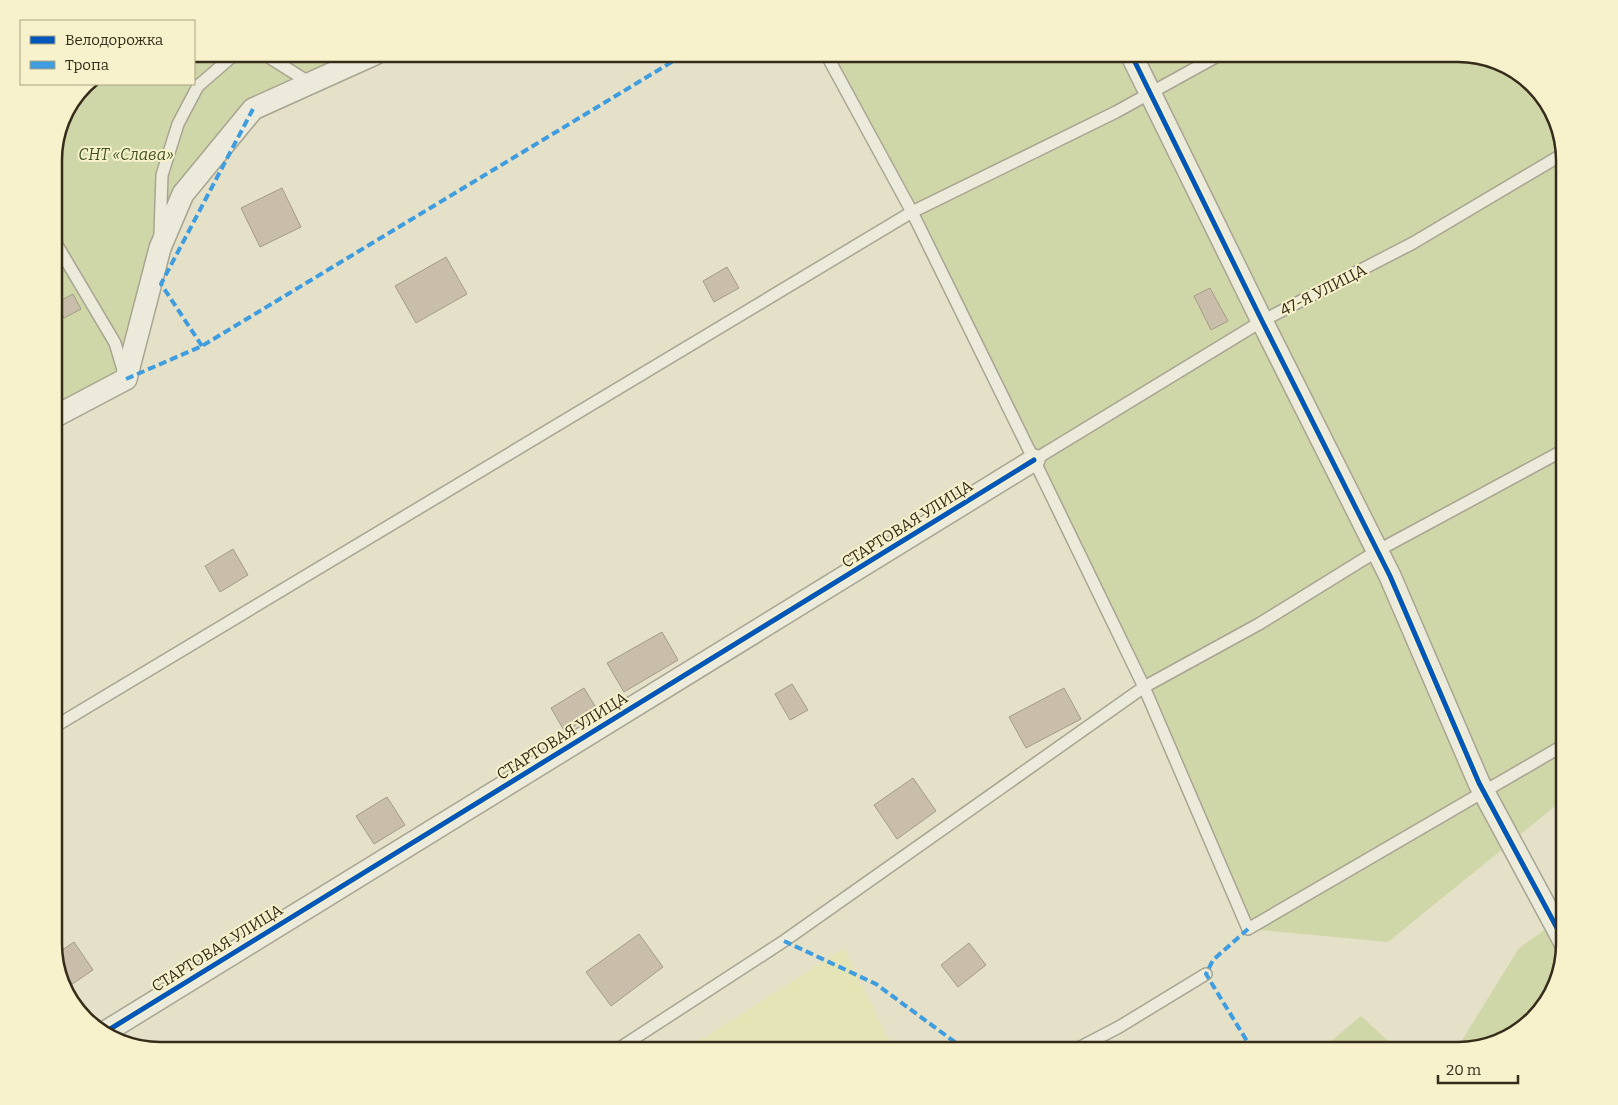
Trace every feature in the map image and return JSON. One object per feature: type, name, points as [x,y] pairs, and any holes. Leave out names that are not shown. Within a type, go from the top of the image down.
[{"type":"street","points":[[1135,62],[1390,576],[1484,792],[1556,926]]},
{"type":"street","points":[[63,412],[126,379],[160,248],[183,194],[253,110],[357,63]]},
{"type":"street","name":"СТАРТОВАЯ УЛИЦА","points":[[111,1029],[1034,460]]},
{"type":"lane","points":[[831,62],[912,212],[1144,687],[1248,929],[1556,750]]},
{"type":"lane","points":[[63,722],[912,212],[1040,150],[1206,62]]},
{"type":"lane","points":[[160,248],[162,174],[178,124],[198,86],[225,63]]},
{"type":"lane","points":[[278,63],[310,84]]},
{"type":"lane","name":"47-Я УЛИЦА","points":[[1034,460],[1262,321],[1413,243],[1556,158]]},
{"type":"lane","points":[[63,255],[115,343],[126,379]]},
{"type":"lane","points":[[629,1042],[784,941],[1144,687],[1259,624],[1376,551],[1556,454]]},
{"type":"lane","points":[[1090,1042],[1119,1027],[1206,974]]},
{"type":"green space","points":[[830,62],[1458,62],[1477,64],[1512,79],[1527,91],[1548,123],[1555,148],[1556,160],[1556,806],[1388,942],[1248,929],[1034,460]]},
{"type":"green space","name":"СНТ «Слава»","points":[[195,63],[356,63],[253,110],[183,194],[126,379],[63,412],[63,148],[70,123],[79,106],[98,85],[195,85]]},
{"type":"green space","points":[[1556,922],[1554,964],[1539,999],[1522,1018],[1506,1029],[1483,1039],[1461,1042],[1519,948]]},
{"type":"green space","points":[[844,948],[890,1042],[698,1042]]},
{"type":"green space","points":[[1361,1016],[1388,1041],[1388,1042],[1330,1042]]},
{"type":"building","points":[[282,188],[301,227],[260,247],[241,208]]},
{"type":"building","points":[[446,257],[467,294],[416,323],[395,286]]},
{"type":"building","points":[[727,267],[739,288],[714,302],[703,281]]},
{"type":"building","points":[[1210,288],[1228,321],[1211,330],[1194,296]]},
{"type":"building","points":[[73,294],[81,309],[64,318],[63,299]]},
{"type":"building","points":[[233,549],[248,575],[220,592],[205,566]]},
{"type":"building","points":[[662,632],[678,660],[624,692],[607,663]]},
{"type":"building","points":[[792,684],[808,710],[790,720],[775,694]]},
{"type":"building","points":[[584,688],[598,711],[565,732],[551,708]]},
{"type":"building","points":[[1064,688],[1081,719],[1026,748],[1009,717]]},
{"type":"building","points":[[913,778],[936,811],[897,839],[874,805]]},
{"type":"building","points":[[387,797],[405,825],[374,844],[356,816]]},
{"type":"building","points":[[639,934],[663,967],[611,1006],[586,972]]},
{"type":"building","points":[[74,942],[93,970],[71,985],[66,970],[63,950]]},
{"type":"building","points":[[969,943],[986,965],[958,987],[941,965]]},
{"type":"marked path","points":[[126,379],[202,346],[671,63]]},
{"type":"marked path","points":[[202,346],[161,284],[253,109]]},
{"type":"marked path","points":[[1248,929],[1213,960],[1206,974],[1248,1042]]},
{"type":"marked path","points":[[784,941],[876,984],[955,1042]]},
{"type":"cycle path","points":[[1135,62],[1390,576],[1479,783],[1556,926]]},
{"type":"cycle path","points":[[111,1029],[1034,460]]}]
